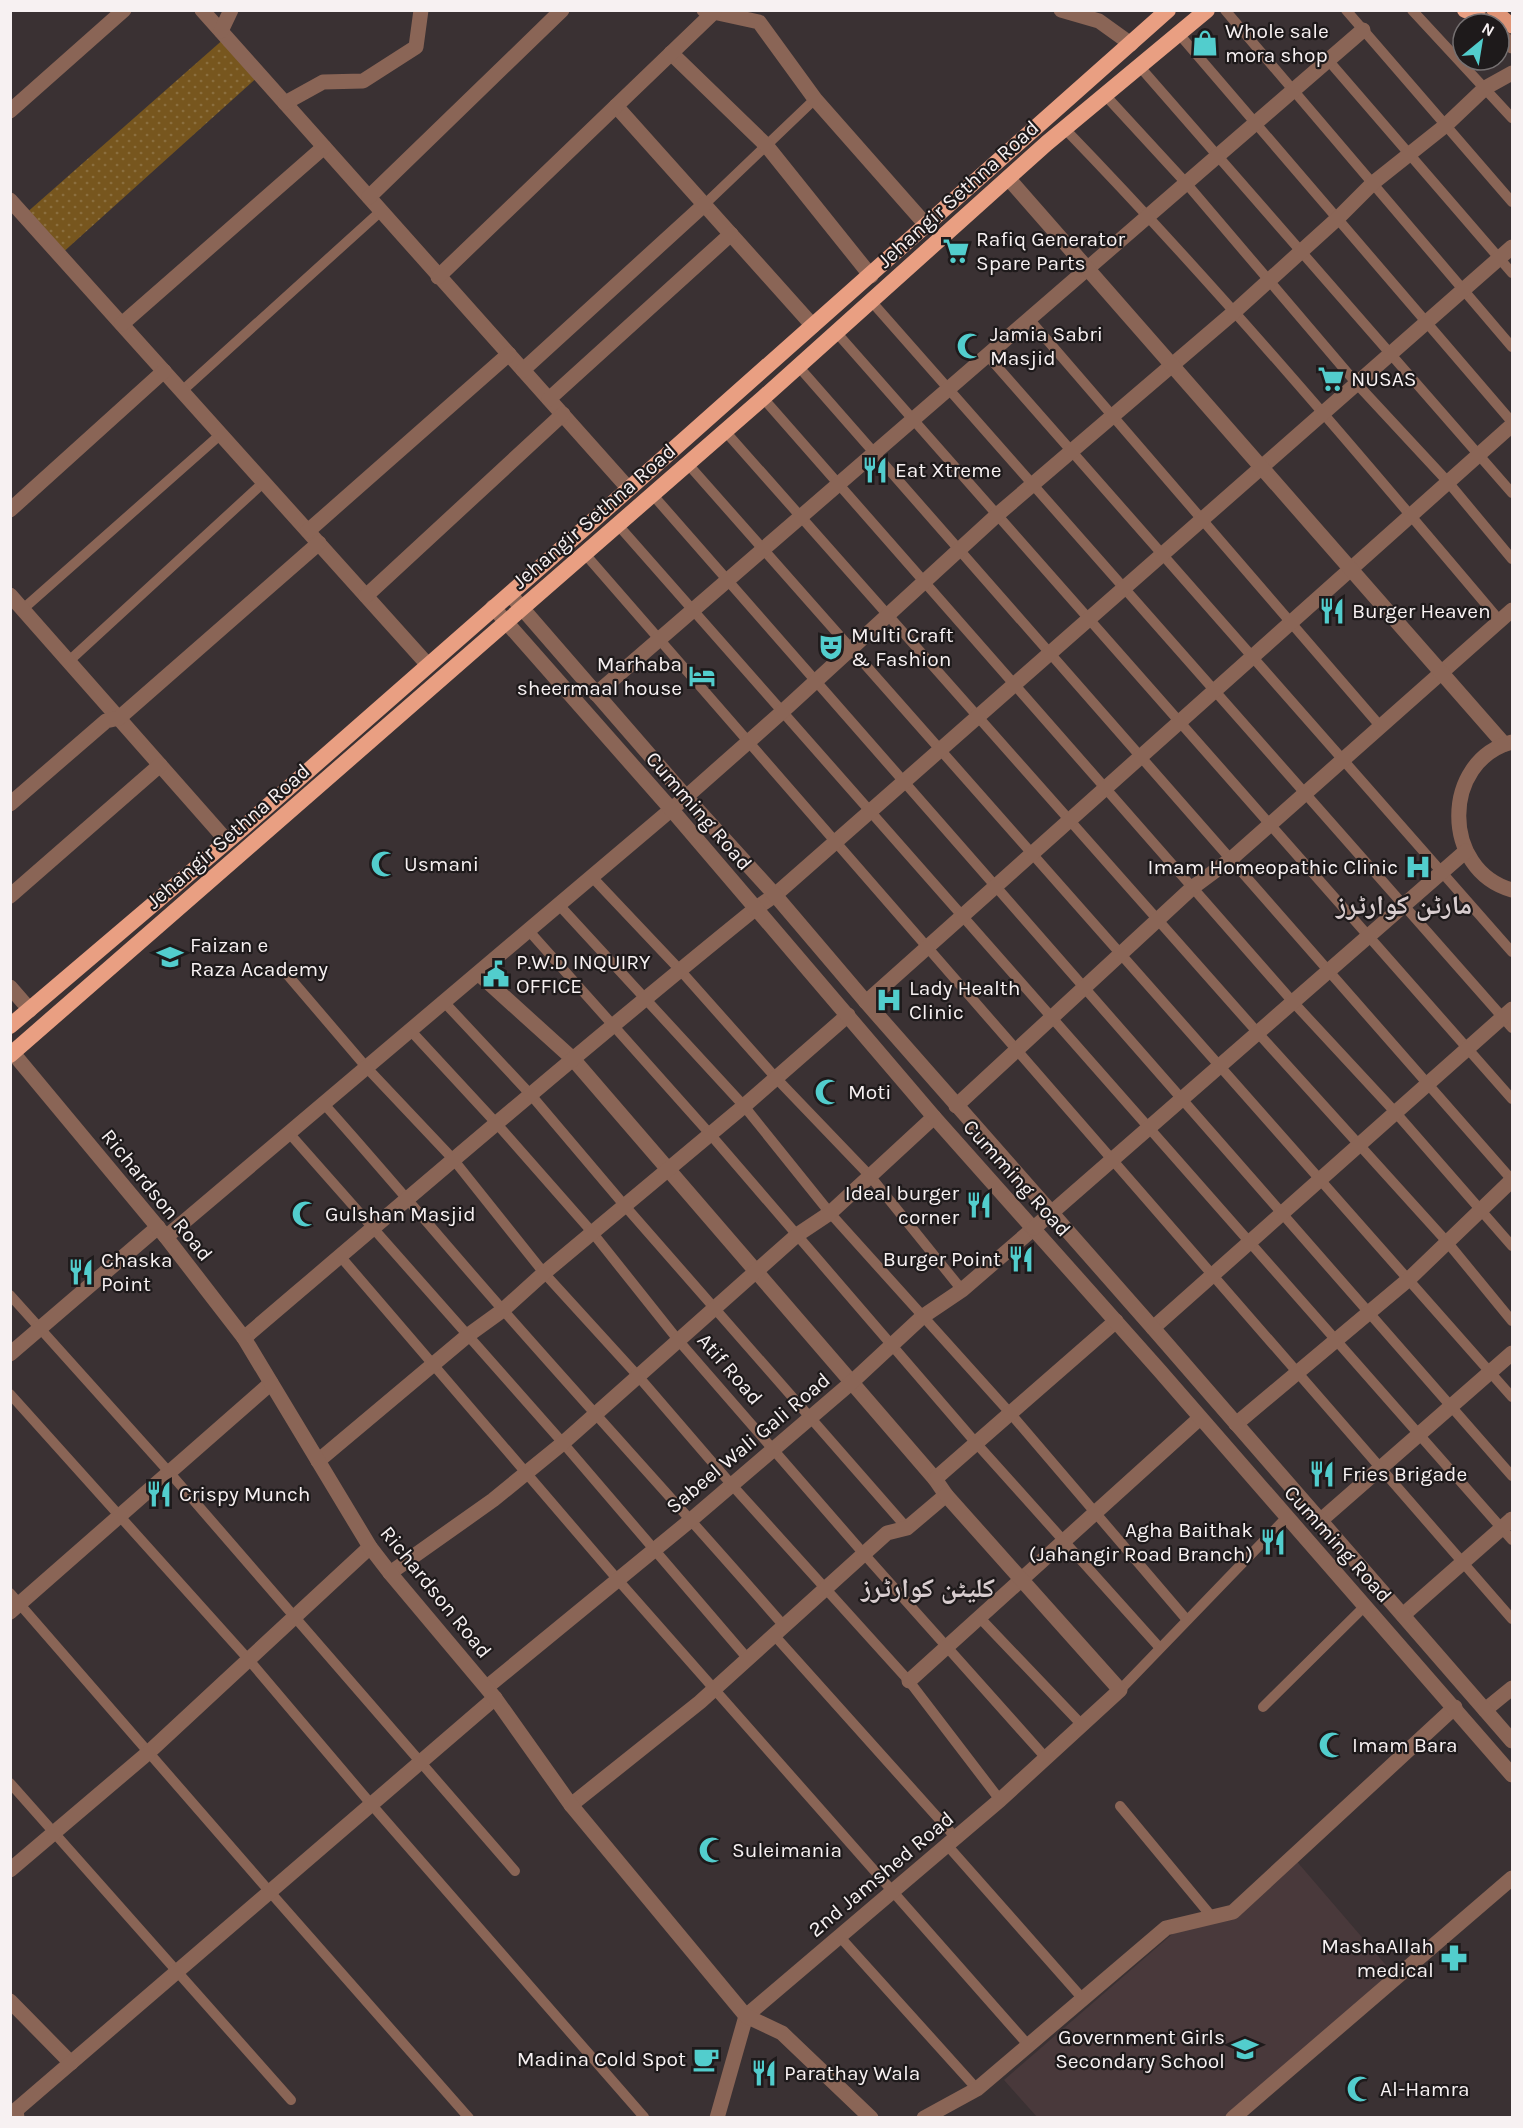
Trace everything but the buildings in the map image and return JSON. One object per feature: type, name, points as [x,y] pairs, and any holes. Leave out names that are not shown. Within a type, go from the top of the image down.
[{"type":"highway","name":"Jehangir Sethna Road","points":[[10,1026],[227,841],[629,489],[1168,10]]},
{"type":"highway","name":"Jehangir Sethna Road","points":[[12,1054],[763,398],[1008,178],[1207,10]]},
{"type":"main road","points":[[1494,10],[1512,26]]},
{"type":"street","points":[[10,111],[124,10]]},
{"type":"street","points":[[202,10],[629,489]]},
{"type":"street","points":[[220,31],[231,10]]},
{"type":"street","points":[[285,103],[323,82],[363,81],[416,47],[421,10]]},
{"type":"street","points":[[369,197],[562,10]]},
{"type":"street","points":[[1061,10],[1099,21],[1131,44]]},
{"type":"street","points":[[438,277],[671,53],[709,11],[759,22],[815,99],[927,226]]},
{"type":"street","points":[[596,694],[1363,30]]},
{"type":"street","points":[[671,53],[766,145],[871,276]]},
{"type":"street","points":[[10,1354],[289,1133],[445,1003],[686,797],[959,549],[1270,280],[1373,183],[1446,125],[1485,88],[1512,73]]},
{"type":"street","points":[[616,106],[813,326]]},
{"type":"street","points":[[122,324],[324,147]]},
{"type":"street","points":[[1008,178],[1086,270],[1442,674],[1508,743],[1483,758],[1467,777],[1459,801],[1458,827],[1466,851],[1482,873],[1503,888],[1512,890]]},
{"type":"street","points":[[10,200],[428,665]]},
{"type":"street","points":[[523,370],[705,204]]},
{"type":"street","points":[[549,399],[731,234]]},
{"type":"street","points":[[244,1338],[372,1227],[614,1024],[755,909],[776,895],[1512,247]]},
{"type":"street","points":[[308,531],[509,354]]},
{"type":"street","points":[[10,510],[164,371]]},
{"type":"street","points":[[366,596],[563,414]]},
{"type":"street","points":[[866,1002],[1512,423]]},
{"type":"street","points":[[10,804],[106,721],[119,718],[319,543]]},
{"type":"street","name":"Cumming Road","points":[[509,593],[686,797],[776,895],[956,1106],[1153,1328],[1512,1742]]},
{"type":"street","points":[[10,595],[227,841]]},
{"type":"street","name":"Cumming Road","points":[[493,607],[671,809],[934,1117],[1116,1321],[1512,1775]]},
{"type":"street","points":[[956,1106],[1192,888],[1231,859],[1512,610]]},
{"type":"street","points":[[10,896],[160,765]]},
{"type":"street","name":"Sabeel Wali Gali Road","points":[[17,2114],[71,2063],[421,1761],[491,1692],[654,1548],[692,1519],[852,1382],[922,1317],[962,1290],[1052,1213],[1466,851]]},
{"type":"street","points":[[479,974],[573,1059],[935,1479],[946,1495],[1120,1690]]},
{"type":"street","points":[[10,987],[30,1010]]},
{"type":"street","points":[[318,1461],[467,1336],[503,1310],[848,1016]]},
{"type":"street","points":[[1153,1328],[1469,1048],[1509,1018]]},
{"type":"street","name":"Richardson Road","points":[[12,1054],[162,1232],[244,1338],[370,1547],[491,1692],[571,1805],[746,2016],[782,2033],[871,2118]]},
{"type":"street","points":[[390,1573],[493,1500],[563,1443],[797,1235],[830,1213],[934,1117]]},
{"type":"street","points":[[1236,1424],[1409,1279],[1512,1180]]},
{"type":"street","points":[[935,1479],[1116,1321]]},
{"type":"street","points":[[1320,1521],[1512,1353]]},
{"type":"street","points":[[14,1603],[120,1516],[271,1383]]},
{"type":"street","points":[[909,1681],[1200,1418]]},
{"type":"street","points":[[571,1805],[716,1688],[887,1533],[908,1528],[946,1495]]},
{"type":"street","points":[[1403,1615],[1507,1523]]},
{"type":"street","points":[[10,1870],[149,1752],[370,1547]]},
{"type":"street","points":[[1485,1710],[1512,1688]]},
{"type":"street","name":"2nd Jamshed Road","points":[[746,2016],[1000,1800],[1120,1690]]},
{"type":"street","points":[[924,2118],[977,2089],[1166,1928],[1233,1912],[1455,1707]]},
{"type":"street","points":[[1233,2118],[1512,1878]]},
{"type":"street","points":[[10,2001],[71,2063]]},
{"type":"street","points":[[717,2118],[746,2016]]},
{"type":"lane","points":[[1225,10],[1512,347]]},
{"type":"lane","points":[[1346,10],[1512,202]]},
{"type":"lane","points":[[1412,10],[1512,118]]},
{"type":"lane","points":[[1179,34],[1512,423]]},
{"type":"lane","points":[[1328,60],[1512,273]]},
{"type":"lane","points":[[1140,66],[1512,493]]},
{"type":"lane","points":[[1105,95],[1186,183],[1357,384],[1448,482],[1512,559]]},
{"type":"lane","points":[[705,204],[815,99]]},
{"type":"lane","points":[[1065,129],[1149,215],[1323,413],[1500,621]]},
{"type":"lane","points":[[182,390],[381,211]]},
{"type":"lane","points":[[871,301],[1404,905],[1509,1018]]},
{"type":"lane","points":[[1029,319],[1381,727]]},
{"type":"lane","points":[[836,332],[1512,1099]]},
{"type":"lane","points":[[987,356],[1512,952]]},
{"type":"lane","points":[[798,366],[1512,1180]]},
{"type":"lane","points":[[763,398],[1192,888],[1396,1113],[1512,1246]]},
{"type":"lane","points":[[724,430],[1157,920],[1448,1243],[1512,1321]]},
{"type":"lane","points":[[23,609],[220,434]]},
{"type":"lane","points":[[687,463],[1512,1397]]},
{"type":"lane","points":[[69,661],[264,482]]},
{"type":"lane","points":[[652,494],[1512,1476]]},
{"type":"lane","points":[[618,525],[1419,1434],[1507,1523],[1512,1540]]},
{"type":"lane","points":[[585,554],[1512,1619]]},
{"type":"lane","points":[[592,877],[680,970],[776,1078],[870,1176],[962,1290]]},
{"type":"lane","points":[[559,905],[744,1106],[830,1213],[1011,1414],[1187,1620]]},
{"type":"lane","points":[[529,931],[614,1024],[892,1343],[976,1443],[1160,1647]]},
{"type":"lane","points":[[285,972],[367,1068],[453,1159],[544,1273],[909,1681],[1000,1800]]},
{"type":"lane","points":[[445,1003],[531,1095],[625,1206],[908,1528]]},
{"type":"lane","name":"Atif Road","points":[[411,1031],[592,1232],[678,1340],[864,1554],[1046,1758]]},
{"type":"lane","points":[[324,1104],[503,1310],[692,1519],[779,1631],[1083,1999]]},
{"type":"lane","points":[[289,1133],[563,1443],[748,1659]]},
{"type":"lane","points":[[340,1256],[618,1580],[716,1688],[1029,2046]]},
{"type":"lane","points":[[10,1295],[169,1472],[515,1871]]},
{"type":"lane","points":[[10,1394],[249,1660],[644,2118]]},
{"type":"lane","points":[[1120,1690],[1286,1518]]},
{"type":"lane","points":[[14,1603],[149,1752],[469,2118]]},
{"type":"lane","points":[[1263,1707],[1365,1606]]},
{"type":"lane","points":[[979,1617],[1082,1725]]},
{"type":"lane","points":[[10,1783],[291,2100]]},
{"type":"lane","points":[[1120,1806],[1212,1917]]},
{"type":"lane","points":[[840,1937],[977,2089]]},
{"type":"shaded area","points":[[226,37],[260,75],[60,255],[24,215]]},
{"type":"shaded area","name":"Government Girls Secondary School","points":[[1293,1857],[1397,1978],[1233,2117],[1037,2117],[1004,2080],[1185,1923],[1233,1912]]},
{"type":"place","name":"Whole sale mora shop","points":[[1205,43]]},
{"type":"place","name":"Rafiq Generator Spare Parts","points":[[956,251]]},
{"type":"place","name":"Jamia Sabri Masjid","points":[[970,346]]},
{"type":"place","name":"NUSAS","points":[[1331,379]]},
{"type":"place","name":"Eat Xtreme","points":[[875,470]]},
{"type":"place","name":"Burger Heaven","points":[[1332,611]]},
{"type":"place","name":"Multi Craft & Fashion","points":[[831,647]]},
{"type":"place","name":"Marhaba sheermaal house","points":[[702,676]]},
{"type":"place","name":"Usmani","points":[[384,864]]},
{"type":"place","name":"Imam Homeopathic Clinic","points":[[1418,867]]},
{"type":"place","name":"Faizan e Raza Academy","points":[[170,957]]},
{"type":"place","name":"P.W.D INQUIRY OFFICE","points":[[496,974]]},
{"type":"place","name":"Lady Health Clinic","points":[[889,1000]]},
{"type":"place","name":"Moti","points":[[828,1092]]},
{"type":"place","name":"Ideal burger corner","points":[[979,1205]]},
{"type":"place","name":"Gulshan Masjid","points":[[305,1214]]},
{"type":"place","name":"Burger Point","points":[[1021,1259]]},
{"type":"place","name":"Chaska Point","points":[[81,1272]]},
{"type":"place","name":"Fries Brigade","points":[[1322,1474]]},
{"type":"place","name":"Crispy Munch","points":[[159,1494]]},
{"type":"place","name":"Agha Baithak (Jahangir Road Branch)","points":[[1273,1542]]},
{"type":"place","name":"Imam Bara","points":[[1332,1745]]},
{"type":"place","name":"Suleimania","points":[[712,1850]]},
{"type":"place","name":"MashaAllah medical","points":[[1454,1958]]},
{"type":"place","name":"Government Girls Secondary School","points":[[1245,2049]]},
{"type":"place","name":"Madina Cold Spot","points":[[706,2059]]},
{"type":"place","name":"Parathay Wala","points":[[764,2073]]},
{"type":"place","name":"Al-Hamra","points":[[1360,2089]]},
{"type":"district","name":"مارٹن کوارٹرز","points":[[1404,905]]},
{"type":"district","name":"کلیٹن کوارٹرز","points":[[928,1588]]}]
